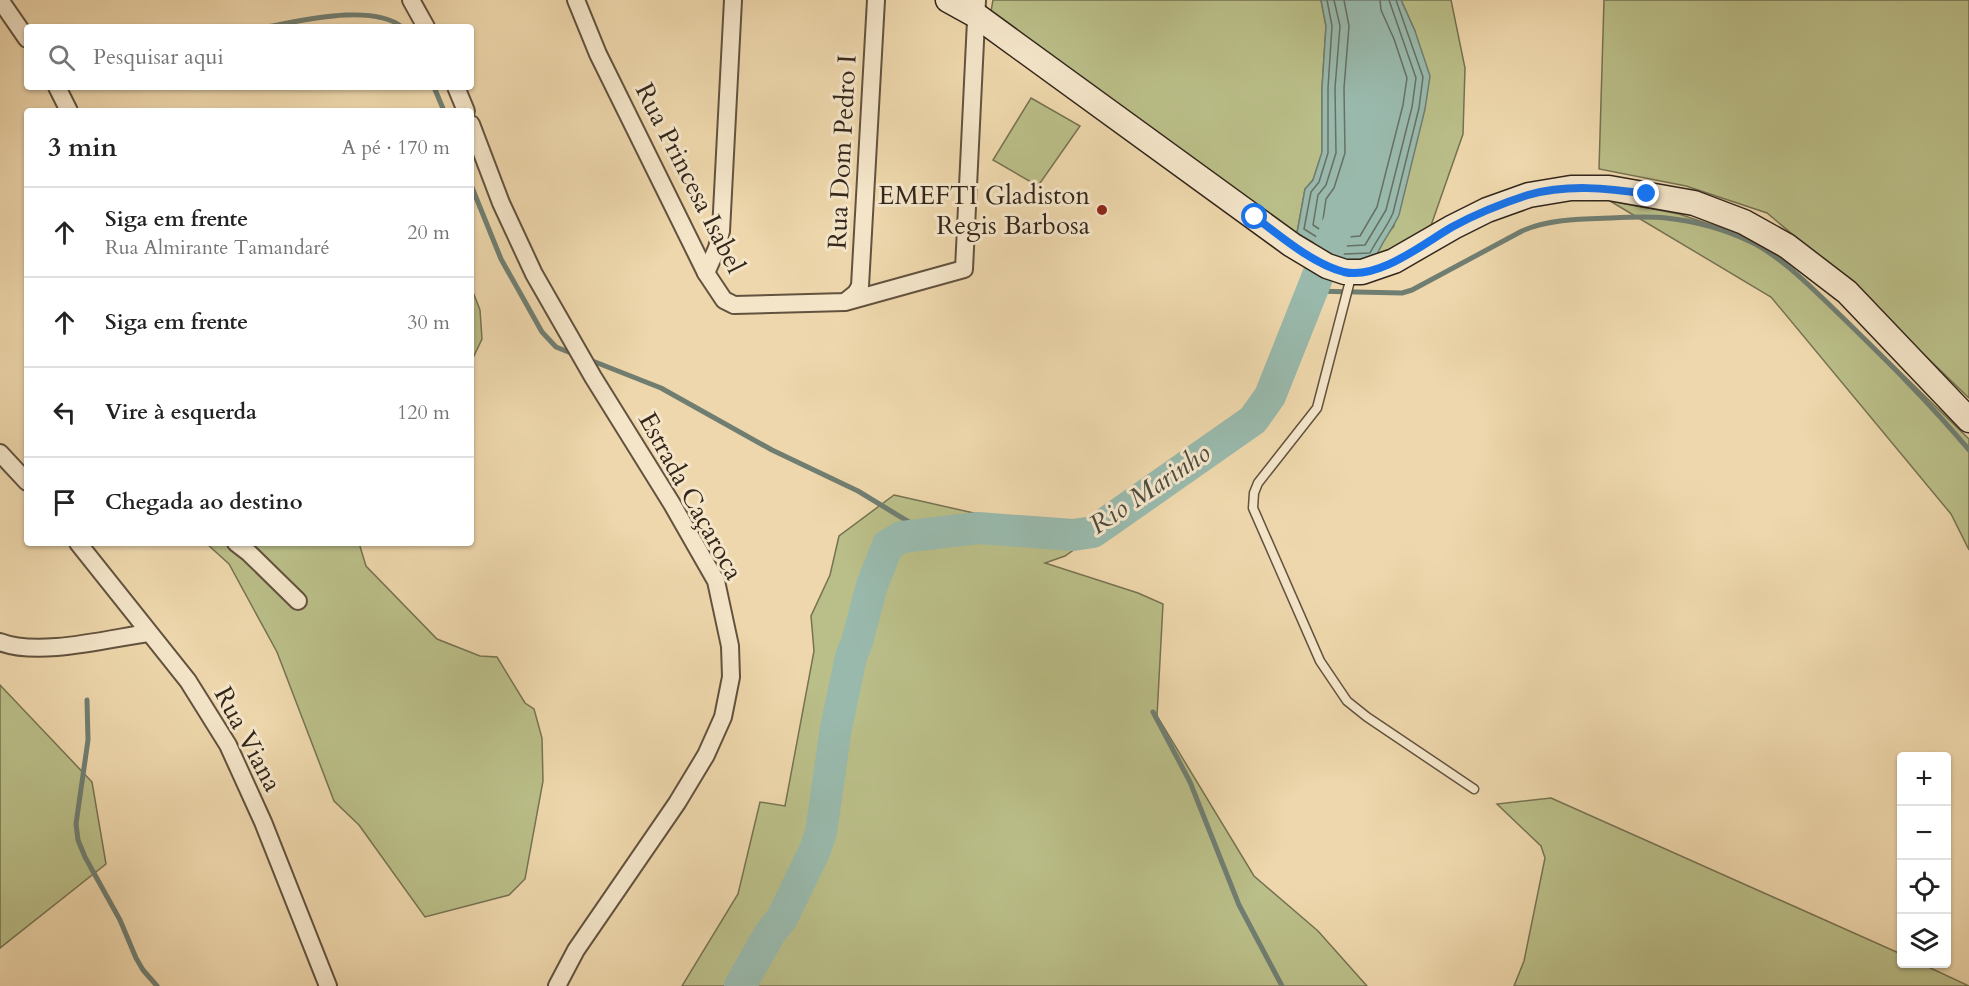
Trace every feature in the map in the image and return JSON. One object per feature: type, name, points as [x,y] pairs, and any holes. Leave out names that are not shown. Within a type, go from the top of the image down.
[{"type":"main road","points":[[948,0],[977,8],[1292,245],[1327,266],[1348,272],[1370,270],[1394,261],[1487,210],[1529,195],[1571,188],[1609,188],[1694,203],[1743,222],[1787,246],[1847,292],[1969,420]]},
{"type":"street","points":[[411,0],[424,24]]},
{"type":"street","name":"Rua Princesa Isabel","points":[[576,0],[598,54],[706,273],[724,300],[734,304],[845,302],[964,269],[977,8]]},
{"type":"street","points":[[706,273],[717,248],[721,231],[733,0]]},
{"type":"street","name":"Rua Dom Pedro I","points":[[845,302],[852,298],[860,286],[876,0]]},
{"type":"street","points":[[1,2],[24,35]]},
{"type":"street","points":[[58,90],[68,108]]},
{"type":"street","points":[[457,90],[465,108]]},
{"type":"street","name":"Estrada Caçaroca","points":[[474,132],[501,202],[530,264],[585,364],[672,504],[716,581],[730,645],[731,677],[723,717],[706,755],[671,813],[576,950],[557,986]]},
{"type":"street","points":[[0,453],[24,479]]},
{"type":"street","name":"Rua Viana","points":[[80,546],[188,681],[228,746],[263,822],[327,986]]},
{"type":"street","points":[[241,546],[298,601]]},
{"type":"street","points":[[0,642],[13,647],[38,649],[148,633]]},
{"type":"lane","points":[[1348,272],[1317,408],[1258,483],[1254,493],[1253,508],[1320,661],[1347,701],[1474,789]]},
{"type":"green space","points":[[993,0],[1321,0],[1326,26],[1322,88],[1322,153],[1313,180],[1305,189],[1297,233],[1092,95],[990,17]]},
{"type":"green space","points":[[1401,0],[1451,0],[1465,68],[1463,134],[1427,237],[1375,259],[1382,241],[1394,226],[1415,31]]},
{"type":"green space","points":[[1604,0],[1969,0],[1969,398],[1846,279],[1767,213],[1686,186],[1599,169]]},
{"type":"green space","points":[[1031,98],[1080,126],[1038,186],[993,160]]},
{"type":"green space","points":[[1610,201],[1679,214],[1753,239],[1826,300],[1969,439],[1969,550],[1951,514],[1771,297]]},
{"type":"green space","points":[[474,295],[480,310],[482,339],[474,356]]},
{"type":"green space","points":[[894,495],[1036,527],[1102,530],[1065,556],[1045,563],[1138,593],[1163,604],[1157,716],[1254,876],[1318,931],[1367,986],[682,986],[738,894],[760,802],[785,806],[814,651],[811,616],[830,575],[839,536]]},
{"type":"green space","points":[[209,546],[360,546],[366,566],[437,639],[480,656],[497,657],[525,703],[534,709],[542,738],[543,781],[525,879],[509,895],[425,917],[359,825],[334,801],[277,652],[229,564]]},
{"type":"green space","points":[[0,685],[92,782],[106,864],[0,948]]},
{"type":"green space","points":[[1551,798],[1897,952],[1897,968],[1931,968],[1969,986],[1514,986],[1524,961],[1545,858],[1541,846],[1497,804]]},
{"type":"water","points":[[1321,0],[1401,0],[1415,31],[1430,76],[1425,109],[1399,215],[1375,259],[1343,260],[1297,233],[1305,189],[1313,180],[1322,152],[1322,88],[1326,26]]},
{"type":"waterway","points":[[284,24],[355,15],[373,16],[396,24]]},
{"type":"waterway","points":[[435,90],[443,108]]},
{"type":"waterway","points":[[474,192],[501,259],[542,332],[556,347],[576,355]]},
{"type":"waterway","name":"Rio Marinho","points":[[740,986],[770,933],[782,918],[815,850],[821,832],[836,728],[851,657],[872,585],[888,545],[902,537],[978,528],[1073,535],[1093,532],[1253,420],[1270,396],[1344,210]]},
{"type":"waterway","points":[[1312,291],[1402,293],[1412,290],[1522,231],[1554,222],[1645,217],[1698,223],[1761,247],[1797,274],[1890,364],[1969,450]]},
{"type":"waterway","points":[[590,360],[661,388],[772,450],[858,491],[927,533]]},
{"type":"waterway","points":[[87,700],[88,740],[76,824],[78,840],[120,920],[136,958],[157,986]]},
{"type":"waterway","points":[[1153,712],[1190,782],[1239,905],[1282,986]]},
{"type":"place","name":"EMEFTI Gladiston Regis Barbosa","points":[[1102,210]]},
{"type":"route","points":[[1255,217],[1292,245],[1327,266],[1352,273],[1370,270],[1394,261],[1487,210],[1529,195],[1571,188],[1609,188],[1647,194]]}]
